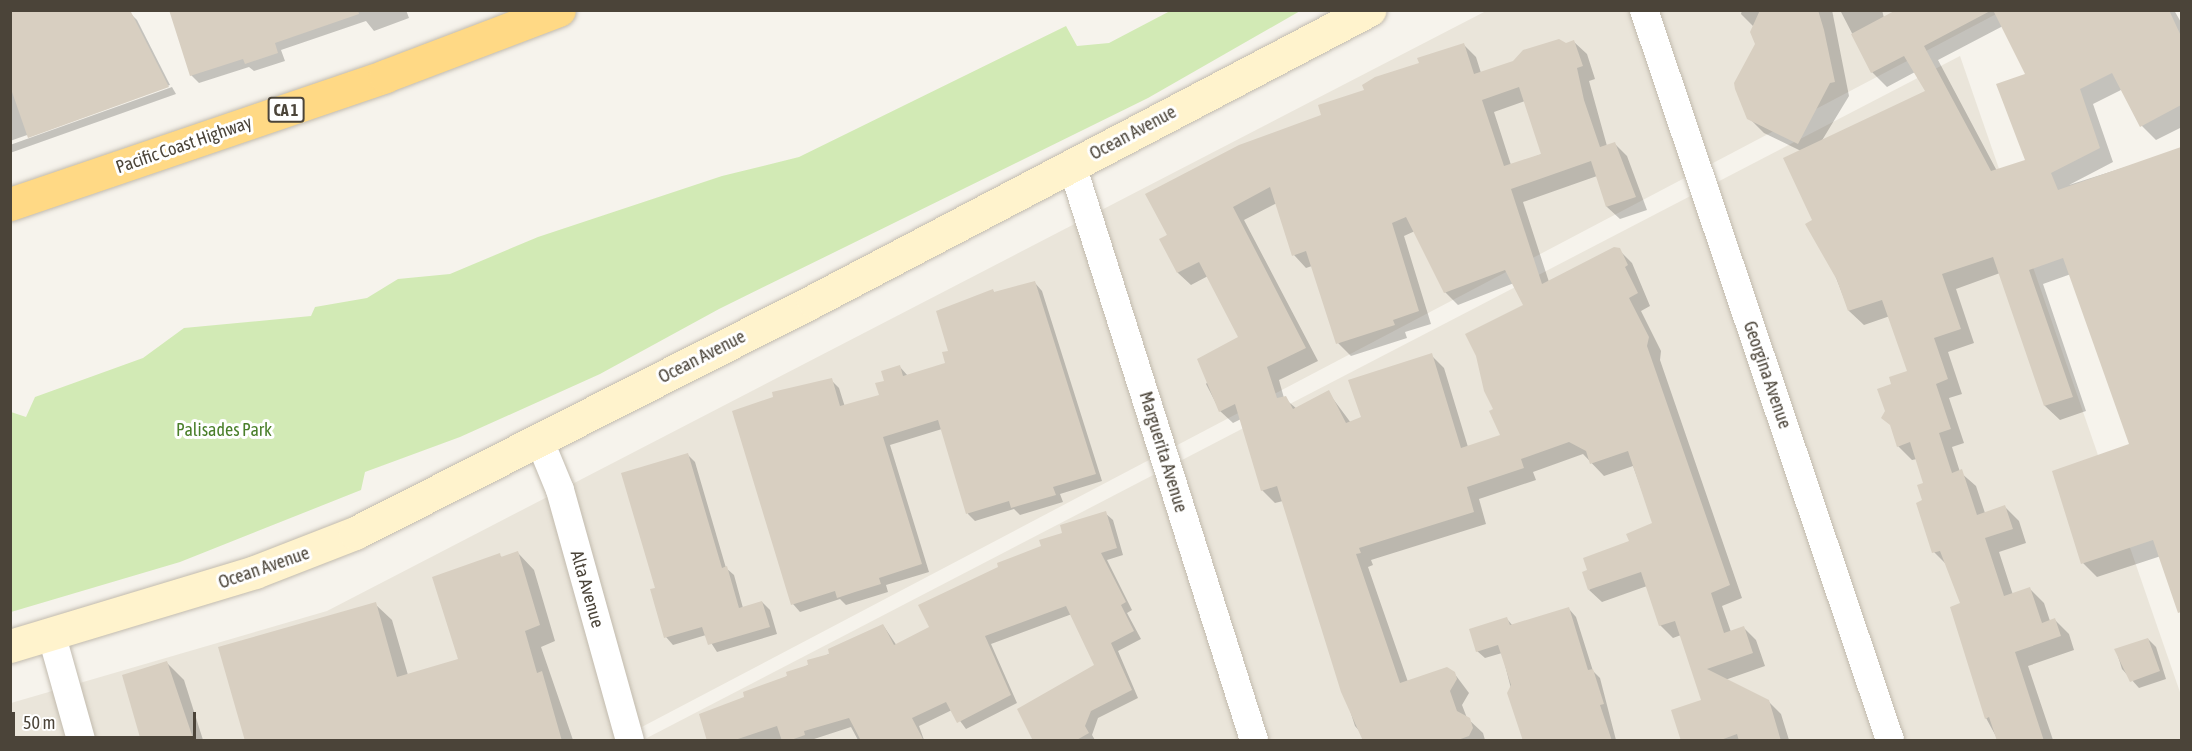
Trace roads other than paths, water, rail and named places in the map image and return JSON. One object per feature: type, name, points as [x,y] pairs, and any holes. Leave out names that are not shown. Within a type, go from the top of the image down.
[{"type":"highway","name":"Pacific Coast Highway","points":[[10,204],[385,76],[559,10]]},
{"type":"main road","name":"Ocean Avenue","points":[[10,646],[309,553],[539,439],[1369,10]]},
{"type":"street","name":"Georgina Avenue","points":[[1644,10],[1890,741]]},
{"type":"street","name":"Marguerita Avenue","points":[[1072,165],[1254,741]]},
{"type":"street","name":"Alta Avenue","points":[[539,439],[560,490],[630,741]]},
{"type":"street","points":[[51,633],[81,741]]},
{"type":"park label","name":"Palisades Park","points":[[224,430]]}]
